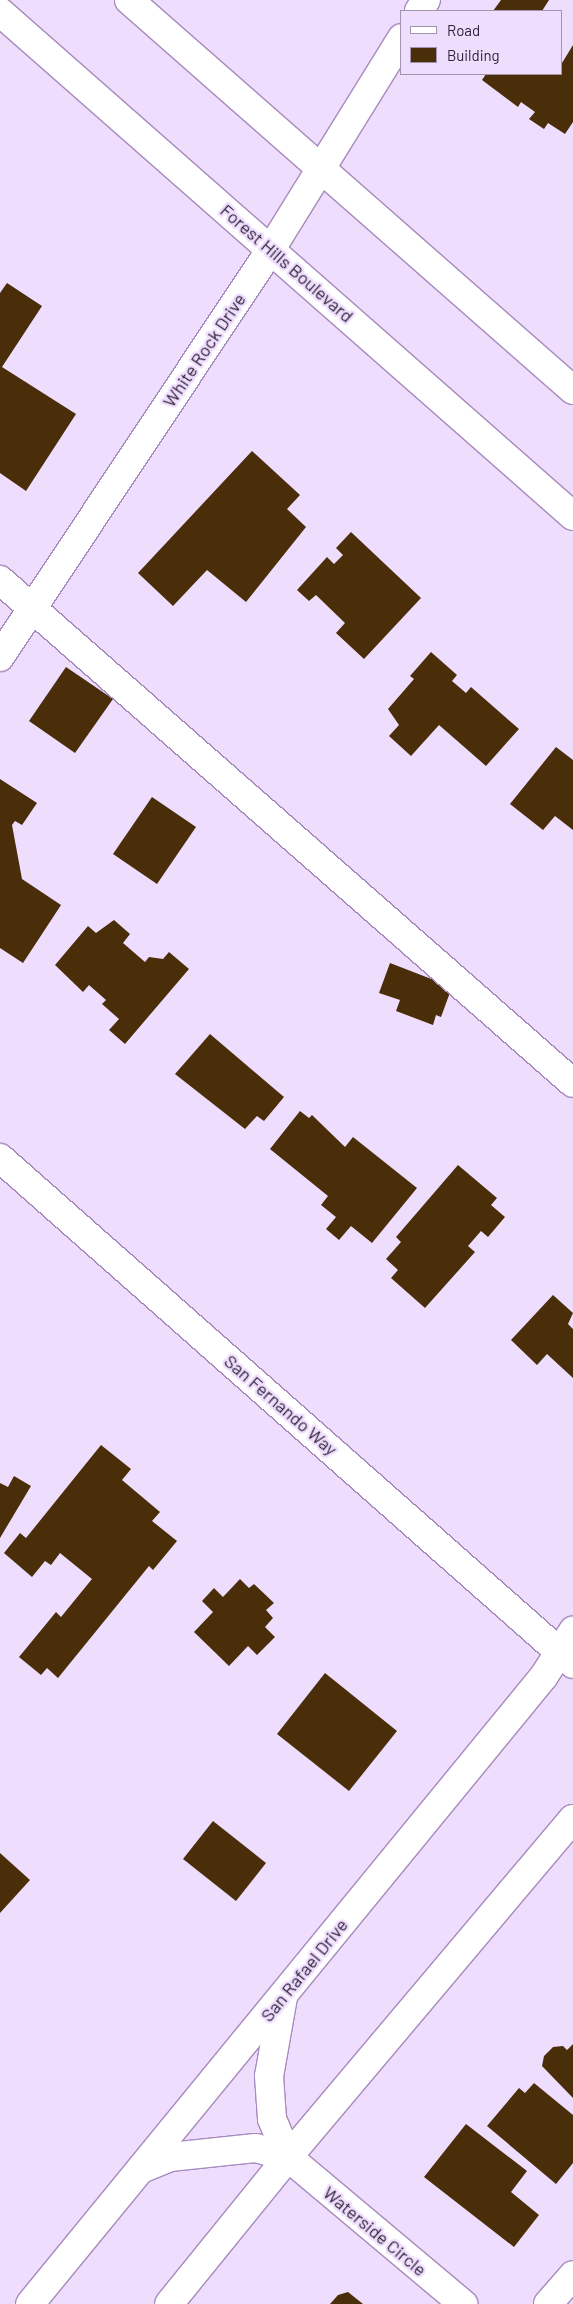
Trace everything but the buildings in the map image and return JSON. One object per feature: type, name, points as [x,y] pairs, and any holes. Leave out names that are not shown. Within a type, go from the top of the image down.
[{"type":"street","points":[[129,0],[573,390]]},
{"type":"street","name":"Forest Hills Boulevard","points":[[0,12],[573,516]]},
{"type":"street","name":"White Rock Drive","points":[[0,657],[271,249],[320,166],[400,41]]},
{"type":"street","points":[[0,580],[573,1082]]},
{"type":"street","name":"San Fernando Way","points":[[0,1158],[569,1650]]},
{"type":"street","name":"San Rafael Drive","points":[[30,2304],[569,1650]]},
{"type":"street","points":[[169,2304],[288,2157],[571,1823]]},
{"type":"street","name":"Waterside Circle","points":[[283,1996],[269,2076],[272,2119],[288,2157]]},
{"type":"street","name":"Waterside Circle","points":[[140,2169],[170,2158],[256,2148],[288,2157],[463,2304]]},
{"type":"street","points":[[548,2304],[573,2275]]}]
